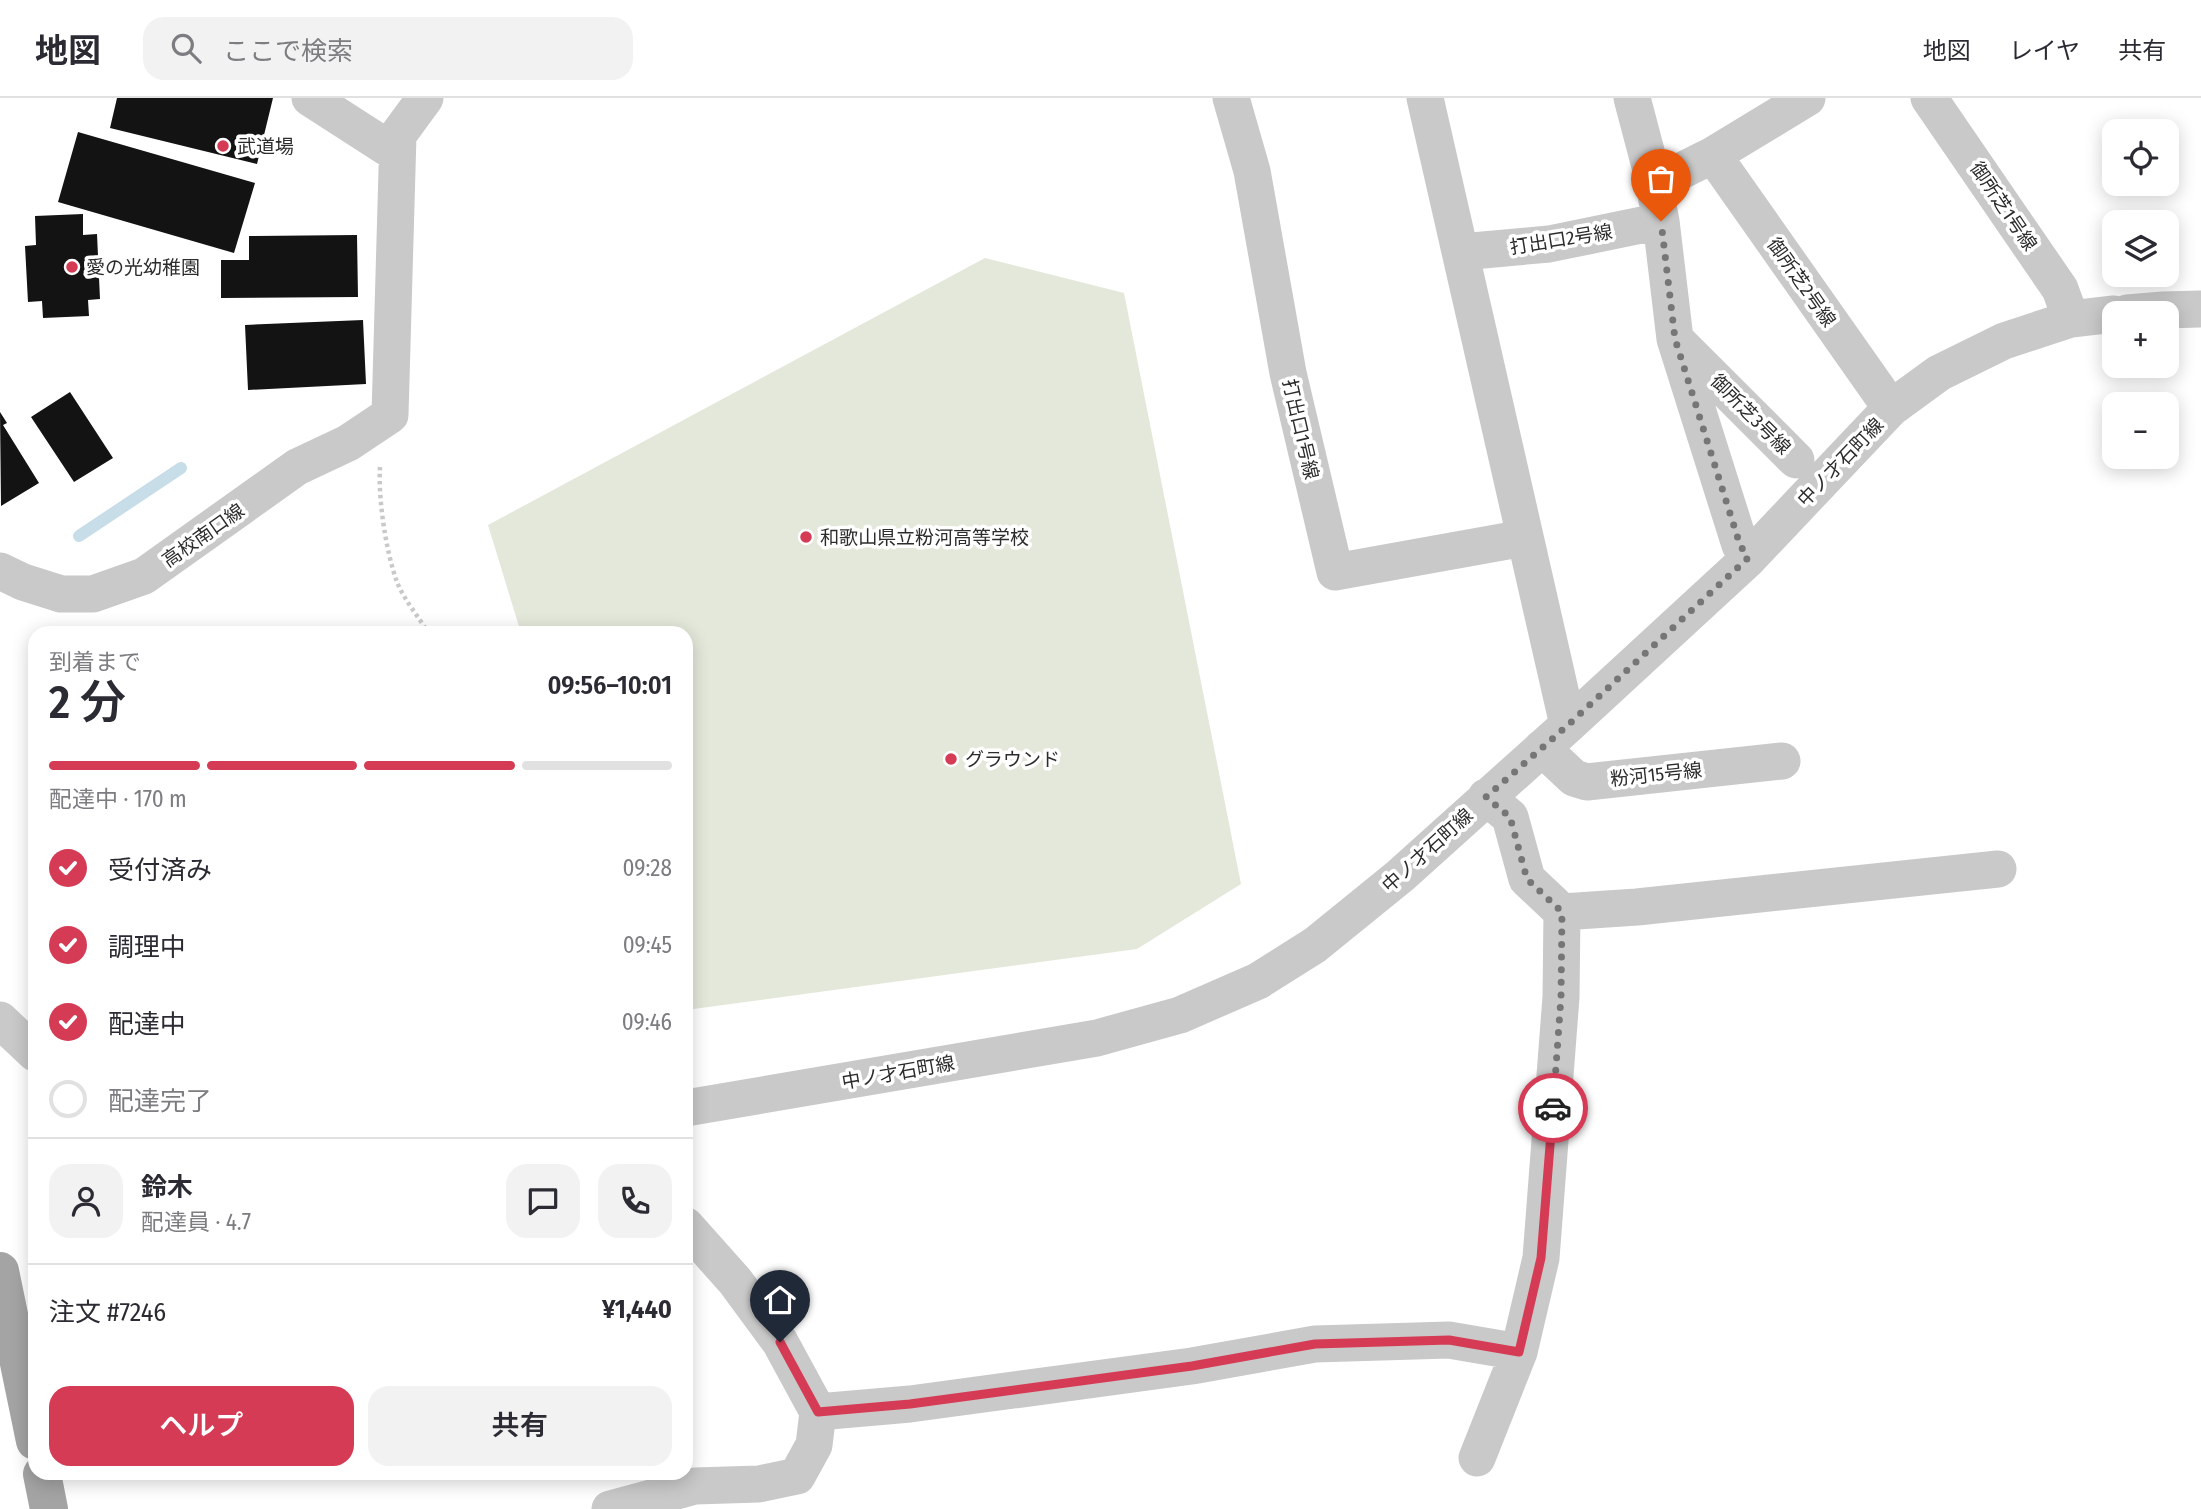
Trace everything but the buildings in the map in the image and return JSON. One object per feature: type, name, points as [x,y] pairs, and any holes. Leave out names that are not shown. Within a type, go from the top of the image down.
[{"type":"main road","points":[[0,1271],[28,1407]]},
{"type":"main road","points":[[43,1480],[49,1509]]},
{"type":"street","points":[[310,98],[397,154]]},
{"type":"street","points":[[390,415],[398,135],[425,98]]},
{"type":"street","name":"打出口1号線","points":[[1231,98],[1252,171],[1288,373],[1335,572],[1524,538]]},
{"type":"street","points":[[1425,98],[1524,538],[1555,737]]},
{"type":"street","points":[[1632,98],[1661,221],[1675,339],[1740,545],[1748,558]]},
{"type":"street","points":[[1651,170],[1677,173],[1713,155],[1807,98]]},
{"type":"street","name":"御所芝1号線","points":[[1929,98],[2053,278],[2071,319]]},
{"type":"street","name":"御所芝2号線","points":[[1713,155],[1891,408]]},
{"type":"street","name":"打出口2号線","points":[[1461,252],[1549,244],[1661,221]]},
{"type":"street","points":[[2179,310],[2201,309]]},
{"type":"street","name":"中ノ才石町線","points":[[693,1107],[1097,1038],[1180,1015],[1258,981],[1315,945],[1400,876],[1555,737],[1748,558],[1891,408],[1939,373],[2004,341],[2071,319],[2102,315]]},
{"type":"street","name":"御所芝3号線","points":[[1675,339],[1796,460]]},
{"type":"street","name":"高校南口線","points":[[0,571],[23,582],[61,594],[93,594],[144,576],[297,467],[348,443],[390,415]]},
{"type":"street","name":"粉河15号線","points":[[1555,737],[1574,778],[1587,782],[1782,761]]},
{"type":"street","points":[[1486,797],[1510,817],[1527,879],[1562,912],[1636,907],[1998,869]]},
{"type":"street","points":[[1477,1458],[1519,1352],[1541,1258],[1561,997],[1562,912]]},
{"type":"street","points":[[0,1020],[28,1047]]},
{"type":"street","points":[[611,1509],[695,1486],[760,1484],[797,1476],[814,1445],[818,1412],[772,1332],[736,1281],[693,1234]]},
{"type":"street","points":[[818,1412],[910,1404],[1192,1366],[1315,1344],[1449,1340],[1519,1352]]},
{"type":"path","points":[[390,415],[381,452],[379,480],[387,542],[398,584],[424,626]]},
{"type":"shaded area","name":"グラウンド","points":[[985,258],[1124,293],[1241,884],[1137,949],[693,1009],[693,626],[519,626],[488,525]]},
{"type":"waterway","points":[[79,536],[181,468]]},
{"type":"way so far","points":[[1553,1108],[1561,997],[1562,912],[1527,879],[1510,817],[1486,797],[1748,558],[1740,545],[1675,339],[1661,221]]},
{"type":"place","name":"武道場","points":[[223,146]]},
{"type":"place","name":"愛の光幼稚園","points":[[72,267]]},
{"type":"place","name":"和歌山県立粉河高等学校","points":[[806,537]]},
{"type":"place","name":"グラウンド","points":[[951,759]]},
{"type":"route","points":[[780,1342],[818,1412],[910,1404],[1192,1366],[1315,1344],[1449,1340],[1519,1352],[1541,1258],[1553,1108]]}]
